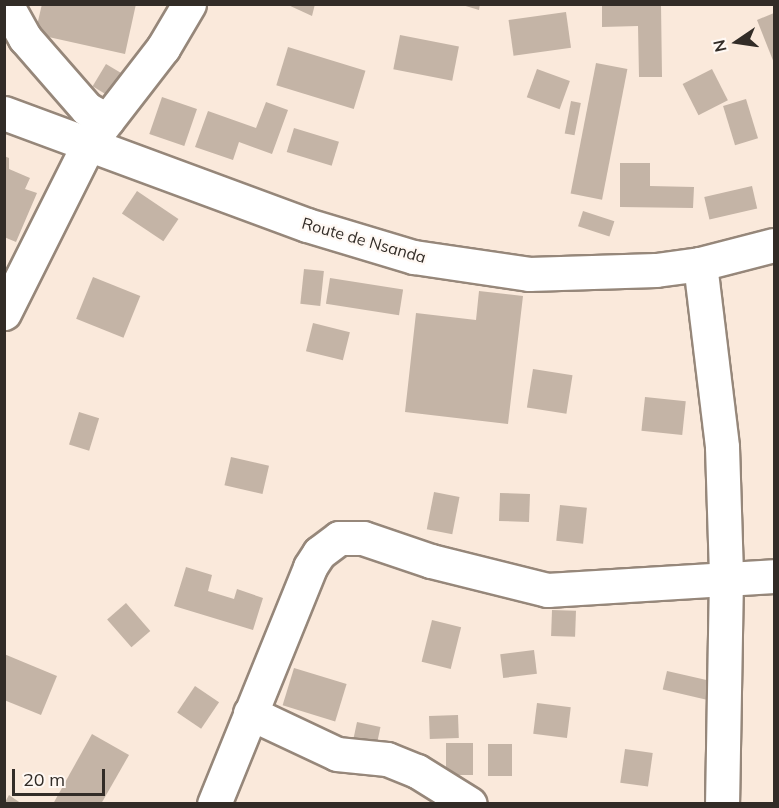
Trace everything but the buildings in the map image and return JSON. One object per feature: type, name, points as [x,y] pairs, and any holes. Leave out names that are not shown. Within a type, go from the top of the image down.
[{"type":"street","points":[[6,4],[25,38],[87,109],[98,133]]},
{"type":"street","points":[[4,313],[98,133],[163,48],[189,4]]},
{"type":"street","name":"Route de Nsanda","points":[[4,114],[98,133],[306,225],[414,257],[529,274],[700,264],[774,245]]},
{"type":"street","points":[[700,264],[722,447],[726,577],[722,804]]},
{"type":"street","points":[[214,804],[310,567],[319,553],[339,538],[363,538],[431,561],[547,590],[726,577],[774,576]]},
{"type":"street","points":[[249,713],[337,754],[387,759],[417,771],[470,804]]}]
